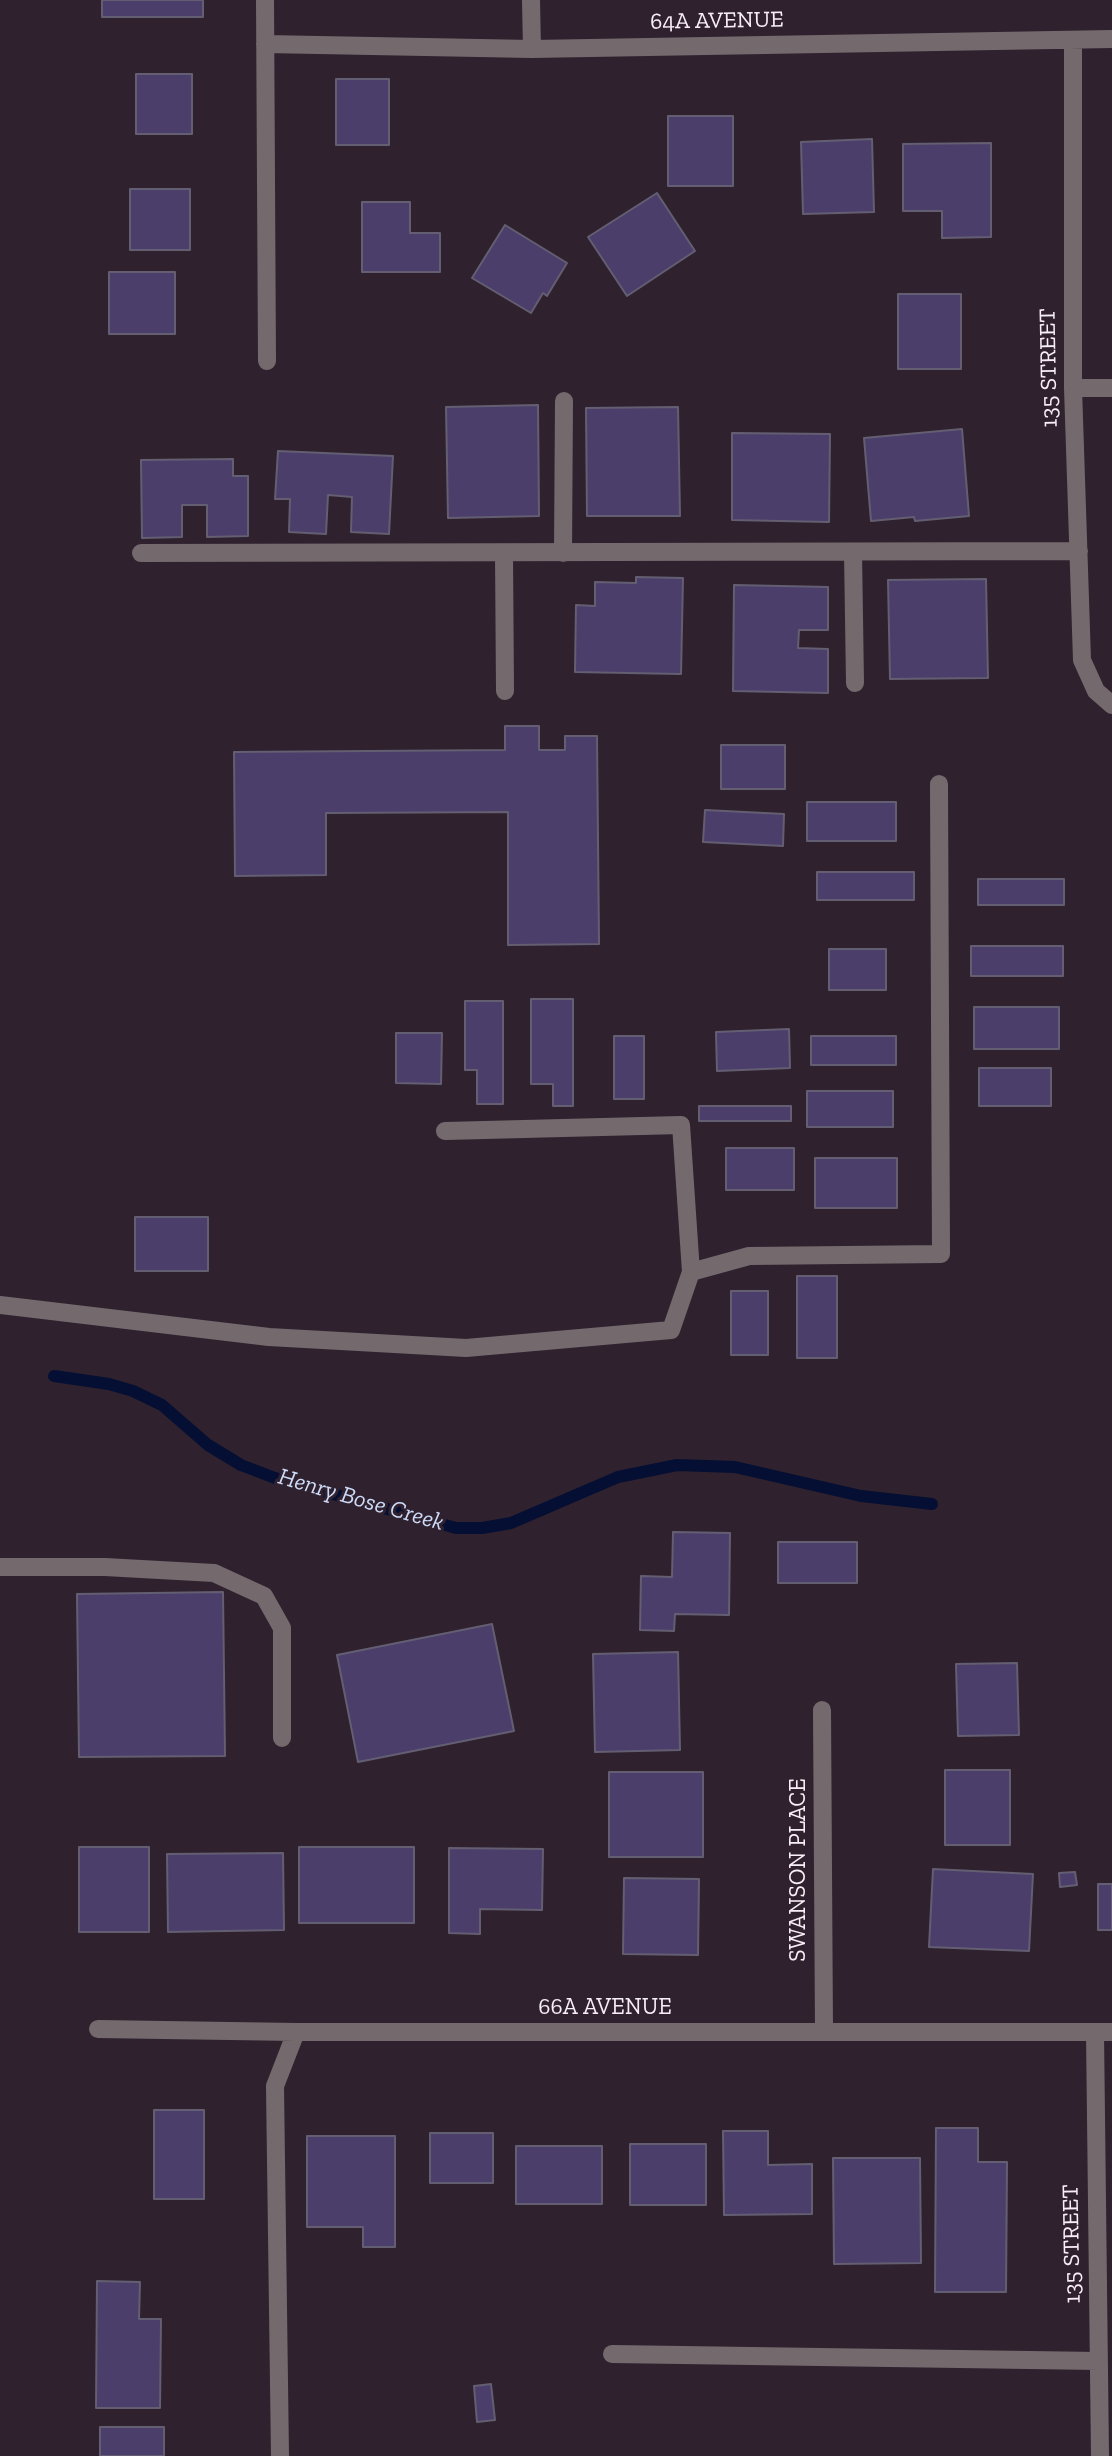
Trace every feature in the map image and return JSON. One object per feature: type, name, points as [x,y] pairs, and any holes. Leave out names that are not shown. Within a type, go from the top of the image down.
[{"type":"street","points":[[265,0],[267,361]]},
{"type":"street","points":[[531,0],[532,49]]},
{"type":"street","name":"64A AVENUE","points":[[265,44],[532,49],[1112,39]]},
{"type":"street","name":"135 STREET","points":[[1073,40],[1073,388],[1083,660],[1096,691],[1112,705]]},
{"type":"street","points":[[1073,388],[1112,388]]},
{"type":"street","points":[[563,554],[564,401]]},
{"type":"street","points":[[141,553],[1079,551]]},
{"type":"street","points":[[853,552],[855,682]]},
{"type":"street","points":[[504,554],[505,691]]},
{"type":"street","points":[[691,1272],[749,1256],[941,1254],[939,784]]},
{"type":"street","points":[[0,1306],[269,1337],[466,1348],[671,1330],[691,1272],[681,1125],[445,1131]]},
{"type":"street","points":[[0,1567],[105,1567],[215,1573],[264,1596],[282,1628],[282,1738]]},
{"type":"street","name":"SWANSON PLACE","points":[[822,1710],[824,2031]]},
{"type":"street","name":"66A AVENUE","points":[[98,2029],[296,2032],[1103,2032]]},
{"type":"street","points":[[281,2456],[275,2086],[296,2032]]},
{"type":"street","name":"135 STREET","points":[[1100,2456],[1098,2361],[1103,2032]]},
{"type":"street","points":[[612,2354],[1098,2361]]},
{"type":"building","points":[[102,0],[203,0],[203,17],[102,17]]},
{"type":"building","points":[[136,74],[192,74],[192,134],[136,134]]},
{"type":"building","points":[[336,79],[389,79],[389,145],[336,145]]},
{"type":"building","points":[[668,116],[733,116],[733,186],[668,186]]},
{"type":"building","points":[[872,139],[874,212],[803,214],[801,142]]},
{"type":"building","points":[[991,143],[991,237],[942,238],[942,211],[903,211],[903,144]]},
{"type":"building","points":[[130,189],[190,189],[190,250],[130,250]]},
{"type":"building","points":[[657,193],[695,251],[627,296],[588,237]]},
{"type":"building","points":[[362,202],[410,202],[410,233],[440,233],[440,272],[362,272]]},
{"type":"building","points":[[505,225],[567,263],[547,296],[543,293],[531,313],[472,278]]},
{"type":"building","points":[[109,272],[175,272],[175,334],[109,334]]},
{"type":"building","points":[[898,294],[961,294],[961,369],[898,369]]},
{"type":"building","points":[[538,405],[539,516],[448,518],[446,407]]},
{"type":"building","points":[[678,407],[680,516],[587,516],[586,408]]},
{"type":"building","points":[[962,429],[969,516],[915,521],[914,517],[871,521],[864,438]]},
{"type":"building","points":[[732,433],[830,434],[829,522],[732,520]]},
{"type":"building","points":[[278,451],[393,456],[389,534],[351,532],[352,497],[328,495],[326,534],[289,532],[290,499],[275,499]]},
{"type":"building","points":[[233,459],[233,476],[248,476],[248,536],[207,537],[207,505],[182,505],[182,537],[142,538],[141,460]]},
{"type":"building","points":[[636,577],[683,578],[681,674],[575,672],[576,605],[595,606],[595,582],[636,583]]},
{"type":"building","points":[[986,579],[988,678],[890,679],[888,580]]},
{"type":"building","points":[[734,585],[828,587],[828,630],[799,630],[798,648],[828,649],[828,693],[733,691]]},
{"type":"building","points":[[505,726],[539,726],[539,750],[565,750],[565,736],[597,736],[599,944],[508,945],[508,812],[326,813],[326,875],[235,876],[234,752],[505,750]]},
{"type":"building","points":[[721,745],[785,745],[785,789],[721,789]]},
{"type":"building","points":[[807,802],[896,802],[896,841],[807,841]]},
{"type":"building","points":[[705,810],[784,814],[783,846],[703,842]]},
{"type":"building","points":[[817,872],[914,872],[914,900],[817,900]]},
{"type":"building","points":[[978,879],[1064,879],[1064,905],[978,905]]},
{"type":"building","points":[[971,946],[1063,946],[1063,976],[971,976]]},
{"type":"building","points":[[829,949],[886,949],[886,990],[829,990]]},
{"type":"building","points":[[531,999],[573,999],[573,1106],[553,1106],[553,1084],[531,1084]]},
{"type":"building","points":[[465,1001],[503,1001],[503,1104],[477,1104],[477,1070],[465,1070]]},
{"type":"building","points":[[974,1007],[1059,1007],[1059,1049],[974,1049]]},
{"type":"building","points":[[789,1029],[790,1068],[717,1071],[716,1032]]},
{"type":"building","points":[[396,1033],[442,1033],[441,1084],[396,1083]]},
{"type":"building","points":[[614,1036],[644,1036],[644,1099],[614,1099]]},
{"type":"building","points":[[811,1036],[896,1036],[896,1065],[811,1065]]},
{"type":"building","points":[[979,1068],[1051,1068],[1051,1106],[979,1106]]},
{"type":"building","points":[[807,1091],[893,1091],[893,1127],[807,1127]]},
{"type":"building","points":[[699,1106],[791,1106],[791,1121],[699,1121]]},
{"type":"building","points":[[726,1148],[794,1148],[794,1190],[726,1190]]},
{"type":"building","points":[[815,1158],[897,1158],[897,1208],[815,1208]]},
{"type":"building","points":[[135,1217],[208,1217],[208,1271],[135,1271]]},
{"type":"building","points":[[797,1276],[837,1276],[837,1358],[797,1358]]},
{"type":"building","points":[[731,1291],[768,1291],[768,1355],[731,1355]]},
{"type":"building","points":[[673,1532],[730,1533],[729,1615],[675,1614],[674,1631],[640,1630],[641,1576],[672,1577]]},
{"type":"building","points":[[778,1542],[857,1542],[857,1583],[778,1583]]},
{"type":"building","points":[[223,1592],[225,1756],[79,1757],[77,1594]]},
{"type":"building","points":[[492,1624],[514,1731],[358,1762],[337,1655]]},
{"type":"building","points":[[678,1652],[680,1750],[595,1752],[593,1654]]},
{"type":"building","points":[[1017,1663],[1019,1735],[958,1736],[956,1664]]},
{"type":"building","points":[[945,1770],[1010,1770],[1010,1845],[945,1845]]},
{"type":"building","points":[[609,1772],[703,1772],[703,1857],[609,1857]]},
{"type":"building","points":[[79,1847],[149,1847],[149,1932],[79,1932]]},
{"type":"building","points":[[299,1847],[414,1847],[414,1923],[299,1923]]},
{"type":"building","points":[[449,1848],[543,1849],[542,1910],[480,1909],[480,1934],[449,1933]]},
{"type":"building","points":[[283,1853],[284,1930],[168,1932],[167,1854]]},
{"type":"building","points":[[933,1869],[1033,1874],[1029,1951],[929,1947]]},
{"type":"building","points":[[1075,1872],[1077,1885],[1060,1887],[1059,1873]]},
{"type":"building","points":[[624,1878],[699,1879],[698,1955],[623,1954]]},
{"type":"building","points":[[1098,1884],[1112,1884],[1112,1930],[1098,1930]]},
{"type":"building","points":[[154,2110],[204,2110],[204,2199],[154,2199]]},
{"type":"building","points":[[936,2128],[978,2128],[978,2162],[1007,2162],[1006,2292],[935,2292]]},
{"type":"building","points":[[723,2131],[768,2131],[768,2165],[812,2164],[812,2214],[724,2215]]},
{"type":"building","points":[[430,2133],[493,2133],[493,2183],[430,2183]]},
{"type":"building","points":[[307,2136],[395,2136],[395,2247],[363,2247],[363,2227],[307,2227]]},
{"type":"building","points":[[630,2144],[706,2144],[706,2205],[630,2205]]},
{"type":"building","points":[[516,2146],[602,2146],[602,2204],[516,2204]]},
{"type":"building","points":[[833,2158],[920,2158],[921,2263],[834,2264]]},
{"type":"building","points":[[97,2281],[140,2282],[139,2319],[161,2319],[160,2408],[96,2408]]},
{"type":"building","points":[[491,2384],[495,2420],[477,2422],[474,2386]]},
{"type":"building","points":[[100,2427],[164,2427],[164,2456],[100,2456]]},
{"type":"waterway","name":"Henry Bose Creek","points":[[54,1376],[109,1384],[133,1391],[162,1405],[208,1445],[241,1465],[275,1478],[456,1528],[482,1528],[511,1523],[618,1477],[677,1465],[735,1467],[861,1496],[932,1504]]}]
